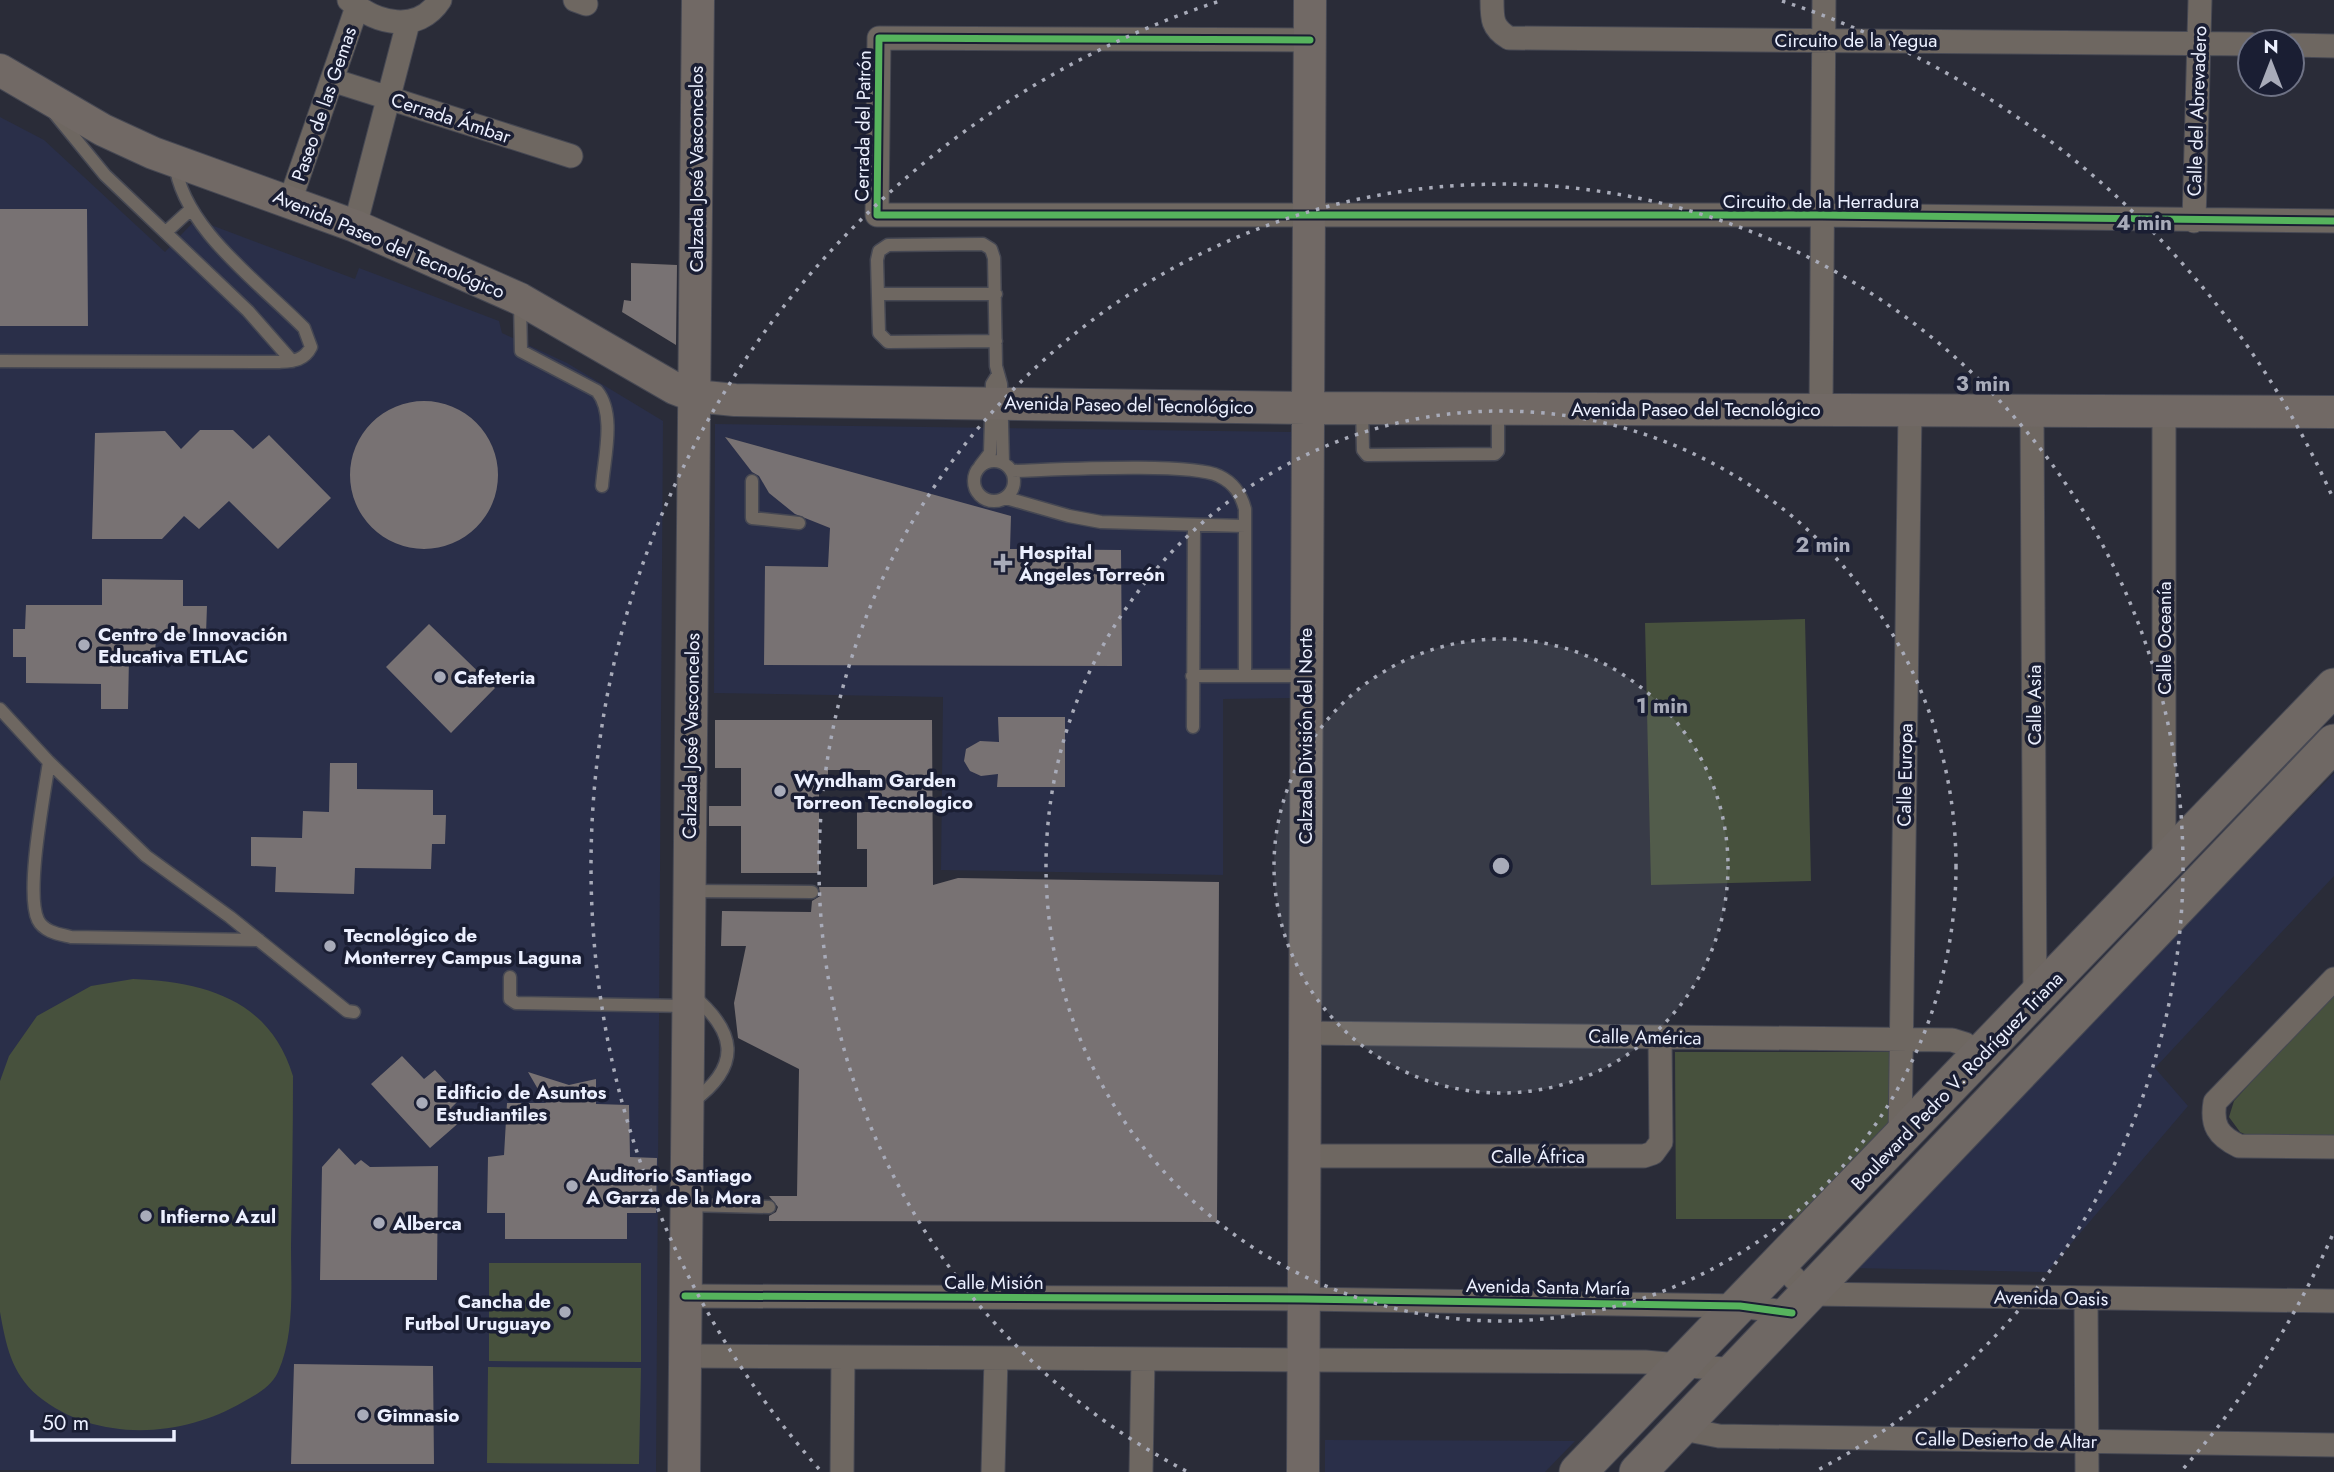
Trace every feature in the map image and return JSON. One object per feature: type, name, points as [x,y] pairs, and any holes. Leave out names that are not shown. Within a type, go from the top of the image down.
[{"type":"main road","name":"Calzada José Vasconcelos","points":[[684,1472],[698,0]]},
{"type":"main road","name":"Calzada División del Norte","points":[[1303,1472],[1310,0]]},
{"type":"main road","name":"Avenida Paseo del Tecnológico","points":[[0,70],[103,130],[174,162],[355,226],[520,299],[655,379],[695,396],[735,400],[997,394],[1306,408],[2334,412]]},
{"type":"main road","name":"Boulevard Pedro V. Rodríguez Triana","points":[[1578,1472],[1781,1265],[2334,687]]},
{"type":"main road","name":"Boulevard Pedro V. Rodríguez Triana","points":[[1638,1472],[2334,743]]},
{"type":"main road","points":[[2137,948],[2166,898],[2164,864]]},
{"type":"street","points":[[355,226],[408,23],[433,10],[440,0]]},
{"type":"street","name":"Circuito de la Yegua","points":[[1492,0],[1492,22],[1500,33],[1509,38],[2236,44]]},
{"type":"street","points":[[1821,410],[1824,0]]},
{"type":"street","name":"Calle del Abrevadero","points":[[2194,221],[2200,0]]},
{"type":"street","name":"Paseo de las Gemas","points":[[290,201],[332,80],[353,4],[387,20],[408,23]]},
{"type":"street","name":"Cerrada del Patrón","points":[[1308,217],[877,215],[879,37],[1310,40]]},
{"type":"street","points":[[2306,45],[2334,46]]},
{"type":"street","name":"Cerrada Ámbar","points":[[332,80],[571,156]]},
{"type":"street","name":"Circuito de la Herradura","points":[[1308,217],[1822,215],[2334,221]]},
{"type":"street","name":"Calle Europa","points":[[1900,1140],[1910,411]]},
{"type":"street","name":"Calle Asia","points":[[2032,411],[2035,999]]},
{"type":"street","name":"Calle Oceanía","points":[[2164,412],[2164,864]]},
{"type":"street","points":[[2334,979],[2215,1102],[2213,1117],[2216,1129],[2225,1139],[2239,1146],[2334,1147]]},
{"type":"street","name":"Calle América","points":[[1304,1033],[1951,1040],[1965,1044],[1981,1056]]},
{"type":"street","name":"Calle África","points":[[1304,1156],[1644,1156],[1653,1153],[1661,1142],[1660,1037]]},
{"type":"street","points":[[1781,1265],[1801,1303]]},
{"type":"street","name":"Calle Misión","points":[[685,1296],[1303,1299]]},
{"type":"street","points":[[2086,1298],[2087,1472]]},
{"type":"street","name":"Avenida Oasis","points":[[1801,1303],[2086,1298],[2334,1300]]},
{"type":"street","name":"Avenida Santa María","points":[[1303,1299],[1740,1306],[1801,1303]]},
{"type":"street","points":[[685,1356],[1645,1362],[1735,1370]]},
{"type":"street","points":[[842,1472],[843,1357]]},
{"type":"street","points":[[993,1472],[996,1358]]},
{"type":"street","points":[[1141,1472],[1143,1359]]},
{"type":"street","name":"Calle Desierto de Altar","points":[[1678,1428],[1720,1436],[2334,1445]]},
{"type":"lane","points":[[40,95],[105,174],[248,311],[292,361]]},
{"type":"lane","points":[[0,361],[292,361],[307,355],[311,347],[304,328],[190,210],[181,193],[174,162]]},
{"type":"lane","points":[[166,232],[190,210]]},
{"type":"lane","points":[[996,341],[888,342],[879,333],[879,251],[888,245],[983,244],[991,249],[996,294],[997,394],[1008,467],[1014,481],[1006,498]]},
{"type":"lane","points":[[878,294],[996,294]]},
{"type":"lane","points":[[520,299],[521,351],[597,391],[604,398],[607,415],[602,486]]},
{"type":"lane","points":[[997,394],[990,453],[974,474],[973,485],[977,494],[996,502],[1006,498],[1101,522],[1245,526]]},
{"type":"lane","points":[[1362,408],[1363,450],[1367,455],[1495,454],[1498,451],[1498,408]]},
{"type":"lane","points":[[980,466],[988,461],[1008,467],[1203,471],[1218,475],[1241,496],[1245,526],[1245,676]]},
{"type":"lane","points":[[752,481],[752,518],[799,523]]},
{"type":"lane","points":[[1193,727],[1194,526]]},
{"type":"lane","points":[[1192,676],[1306,676]]},
{"type":"lane","points":[[0,709],[48,762],[146,856],[347,1011],[354,1012]]},
{"type":"lane","points":[[48,762],[33,897],[38,921],[45,930],[71,937],[258,940]]},
{"type":"lane","points":[[689,891],[812,891]]},
{"type":"lane","points":[[510,976],[510,999],[516,1003],[688,999]]},
{"type":"lane","points":[[686,1205],[769,1207]]},
{"type":"shaded area","name":"Tecnológico de Monterrey Campus Laguna","points":[[0,117],[44,140],[165,252],[198,217],[211,225],[355,279],[359,268],[499,321],[502,333],[567,363],[663,421],[656,1472],[0,1470]]},
{"type":"shaded area","name":"Hospital Ángeles Torreón","points":[[715,424],[1292,432],[1292,698],[1223,699],[1223,875],[941,870],[943,697],[714,693]]},
{"type":"shaded area","points":[[2334,773],[2334,876],[2155,1068],[2188,1106],[2047,1272],[1852,1268]]},
{"type":"shaded area","points":[[1325,1440],[1575,1441],[1545,1472],[1325,1472]]},
{"type":"green space","points":[[1805,619],[1811,881],[1651,885],[1645,623]]},
{"type":"green space","name":"Infierno Azul","points":[[133,979],[186,985],[232,1000],[252,1013],[269,1029],[283,1050],[293,1076],[291,1310],[287,1342],[278,1372],[263,1390],[219,1414],[193,1423],[139,1430],[86,1422],[61,1411],[38,1396],[22,1378],[11,1358],[0,1312],[0,1081],[9,1056],[37,1016],[91,986]]},
{"type":"green space","points":[[2334,991],[2334,1136],[2249,1136],[2240,1132],[2229,1117],[2234,1101]]},
{"type":"green space","points":[[1675,1052],[1891,1052],[1891,1122],[1796,1219],[1676,1219]]},
{"type":"green space","name":"Cancha de Futbol Uruguayo","points":[[489,1263],[641,1263],[641,1362],[489,1361]]},
{"type":"green space","name":"Cancha de Futbol Uruguayo","points":[[488,1367],[641,1368],[639,1464],[487,1463]]},
{"type":"building","points":[[0,209],[87,209],[88,326],[0,326]]},
{"type":"building","points":[[631,263],[677,265],[676,345],[622,312],[624,300],[631,301]]},
{"type":"building","points":[[424,401],[452,406],[477,422],[493,447],[498,475],[493,503],[477,528],[452,544],[424,549],[396,544],[371,528],[355,503],[350,475],[355,447],[371,422],[396,406]]},
{"type":"building","points":[[200,430],[233,430],[253,449],[269,435],[331,498],[278,549],[229,501],[199,529],[184,516],[162,539],[92,539],[95,433],[165,431],[181,449]]},
{"type":"building","points":[[725,437],[1011,516],[1010,549],[1121,550],[1122,666],[764,665],[765,566],[828,567],[830,528],[795,514],[769,493],[759,476],[752,472]]},
{"type":"building","name":"Centro de Innovación Educativa ETLAC","points":[[102,579],[183,580],[183,606],[207,606],[206,634],[156,633],[155,658],[129,657],[128,709],[101,709],[101,684],[26,683],[26,657],[13,657],[13,629],[25,629],[26,605],[102,605]]},
{"type":"building","name":"Cafeteria","points":[[429,624],[495,688],[451,733],[386,667]]},
{"type":"building","points":[[998,717],[1065,717],[1065,787],[997,787],[998,774],[981,776],[970,771],[964,761],[966,749],[980,741],[999,742]]},
{"type":"building","points":[[715,720],[932,720],[933,885],[958,878],[1219,882],[1217,1222],[769,1221],[769,1216],[776,1212],[778,1207],[769,1196],[797,1196],[799,1069],[738,1038],[734,1003],[746,946],[721,946],[722,911],[811,912],[812,901],[820,896],[819,887],[867,887],[867,849],[857,849],[857,812],[870,812],[870,770],[828,770],[828,775],[819,775],[819,873],[741,873],[741,826],[709,826],[709,806],[741,806],[741,768],[715,768]]},
{"type":"building","points":[[330,763],[357,763],[357,789],[433,790],[433,815],[446,815],[445,844],[432,844],[431,869],[355,868],[354,894],[275,892],[276,867],[251,866],[251,837],[302,838],[303,811],[329,812]]},
{"type":"building","name":"Edificio de Asuntos Estudiantiles","points":[[402,1056],[424,1079],[435,1070],[461,1098],[451,1108],[462,1120],[430,1148],[371,1084]]},
{"type":"building","name":"Auditorio Santiago A Garza de la Mora","points":[[528,1072],[569,1085],[596,1079],[596,1104],[629,1105],[630,1157],[657,1158],[656,1213],[627,1213],[627,1239],[505,1239],[505,1213],[487,1213],[488,1157],[504,1155],[507,1103],[546,1103]]},
{"type":"building","name":"Alberca","points":[[339,1148],[355,1165],[361,1160],[370,1167],[438,1166],[437,1280],[320,1280],[322,1167]]},
{"type":"building","name":"Gimnasio","points":[[294,1364],[433,1366],[434,1464],[291,1464]]},
{"type":"cycle path","points":[[1310,40],[879,38],[877,215],[1822,215],[2334,221]]},
{"type":"cycle path","points":[[685,1296],[1303,1299],[1740,1306],[1792,1313]]},
{"type":"place","name":"Hospital Ángeles Torreón","points":[[1003,563]]},
{"type":"place","name":"Centro de Innovación Educativa ETLAC","points":[[84,645]]},
{"type":"place","name":"Cafeteria","points":[[440,677]]},
{"type":"place","name":"Wyndham Garden Torreon Tecnologico","points":[[780,791]]},
{"type":"place","name":"Tecnológico de Monterrey Campus Laguna","points":[[330,946]]},
{"type":"place","name":"Edificio de Asuntos Estudiantiles","points":[[422,1103]]},
{"type":"place","name":"Auditorio Santiago A Garza de la Mora","points":[[572,1186]]},
{"type":"place","name":"Infierno Azul","points":[[146,1216]]},
{"type":"place","name":"Alberca","points":[[379,1223]]},
{"type":"place","name":"Cancha de Futbol Uruguayo","points":[[565,1312]]},
{"type":"place","name":"Gimnasio","points":[[363,1415]]}]
